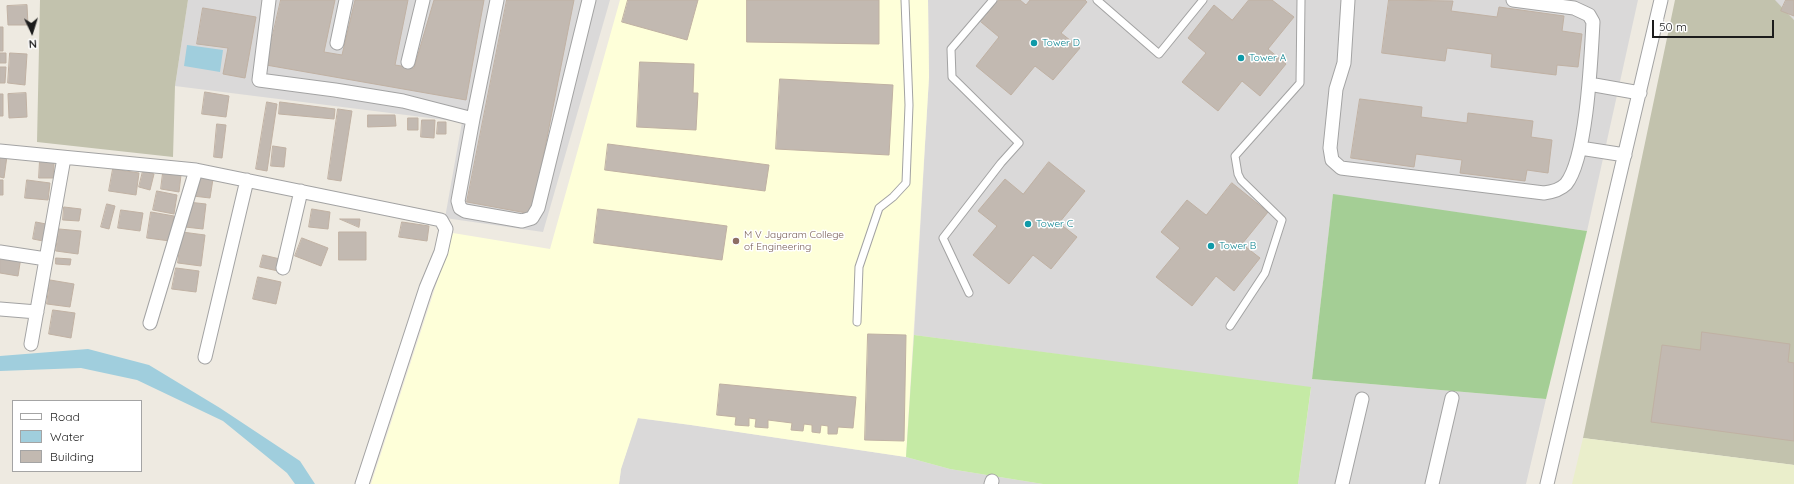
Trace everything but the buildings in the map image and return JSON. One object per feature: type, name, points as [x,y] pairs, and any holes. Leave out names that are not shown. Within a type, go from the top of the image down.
[{"type":"street","points":[[269,0],[259,80],[403,101],[473,119]]},
{"type":"street","points":[[337,43],[346,0]]},
{"type":"street","points":[[408,62],[423,0]]},
{"type":"street","points":[[497,0],[458,201],[460,208],[465,211],[522,221],[532,218],[538,208],[589,0]]},
{"type":"street","points":[[1348,0],[1344,63],[1336,89],[1330,148],[1332,160],[1341,168],[1544,193],[1553,192],[1560,189],[1566,183],[1580,148],[1589,84],[1593,22],[1589,15],[1574,8],[1513,0]]},
{"type":"street","points":[[1548,484],[1661,0]]},
{"type":"street","points":[[1589,84],[1640,93]]},
{"type":"street","points":[[1580,148],[1625,155]]},
{"type":"street","points":[[0,151],[196,170],[441,220],[446,229],[441,252],[426,288],[362,484]]},
{"type":"street","points":[[31,344],[64,158]]},
{"type":"street","points":[[150,323],[196,170]]},
{"type":"street","points":[[204,357],[247,180]]},
{"type":"street","points":[[284,268],[301,191]]},
{"type":"street","points":[[0,252],[46,259]]},
{"type":"street","points":[[0,309],[37,312]]},
{"type":"street","points":[[1432,484],[1452,398]]},
{"type":"street","points":[[1342,484],[1362,399]]},
{"type":"lane","points":[[857,322],[859,267],[879,208],[893,197],[906,183],[909,105],[905,0]]},
{"type":"lane","points":[[969,293],[943,238],[1001,163],[1019,143],[952,77],[952,49],[993,0]]},
{"type":"lane","points":[[1098,0],[1159,54],[1203,0]]},
{"type":"lane","points":[[1230,326],[1265,273],[1282,220],[1241,180],[1238,174],[1236,156],[1300,83],[1301,0]]},
{"type":"shaded area","points":[[40,0],[188,0],[175,86],[173,157],[37,142]]},
{"type":"shaded area","points":[[188,0],[610,0],[543,232],[445,218],[462,122],[175,86]]},
{"type":"shaded area","name":"M V Jayaram College of Engineering","points":[[620,0],[928,0],[929,77],[906,457],[638,418],[621,469],[619,484],[371,484],[453,233],[550,249]]},
{"type":"shaded area","points":[[928,0],[1638,0],[1587,231],[1333,195],[1312,379],[1546,399],[1526,484],[1298,484],[1311,388],[914,335],[929,77]]},
{"type":"shaded area","points":[[1675,0],[1775,0],[1794,20],[1794,465],[1583,438]]},
{"type":"shaded area","points":[[1794,0],[1794,20],[1774,1]]},
{"type":"shaded area","points":[[637,418],[906,457],[950,469],[1043,484],[619,484],[621,469]]},
{"type":"shaded area","points":[[1583,438],[1794,465],[1794,484],[1572,484]]},
{"type":"green space","points":[[1333,194],[1587,231],[1546,399],[1312,379]]},
{"type":"green space","points":[[914,335],[1311,387],[1298,484],[1043,484],[950,469],[906,457]]},
{"type":"water","points":[[187,45],[223,50],[220,72],[184,66]]},
{"type":"water","points":[[88,349],[149,365],[220,408],[300,461],[315,484],[295,484],[287,473],[223,421],[137,380],[81,368],[0,371],[0,356]]},
{"type":"place","name":"Tower D","points":[[1034,43]]},
{"type":"place","name":"Tower A","points":[[1241,58]]},
{"type":"place","name":"Tower C","points":[[1028,224]]},
{"type":"place","name":"M V Jayaram College of Engineering","points":[[736,241]]},
{"type":"place","name":"Tower B","points":[[1211,246]]}]
